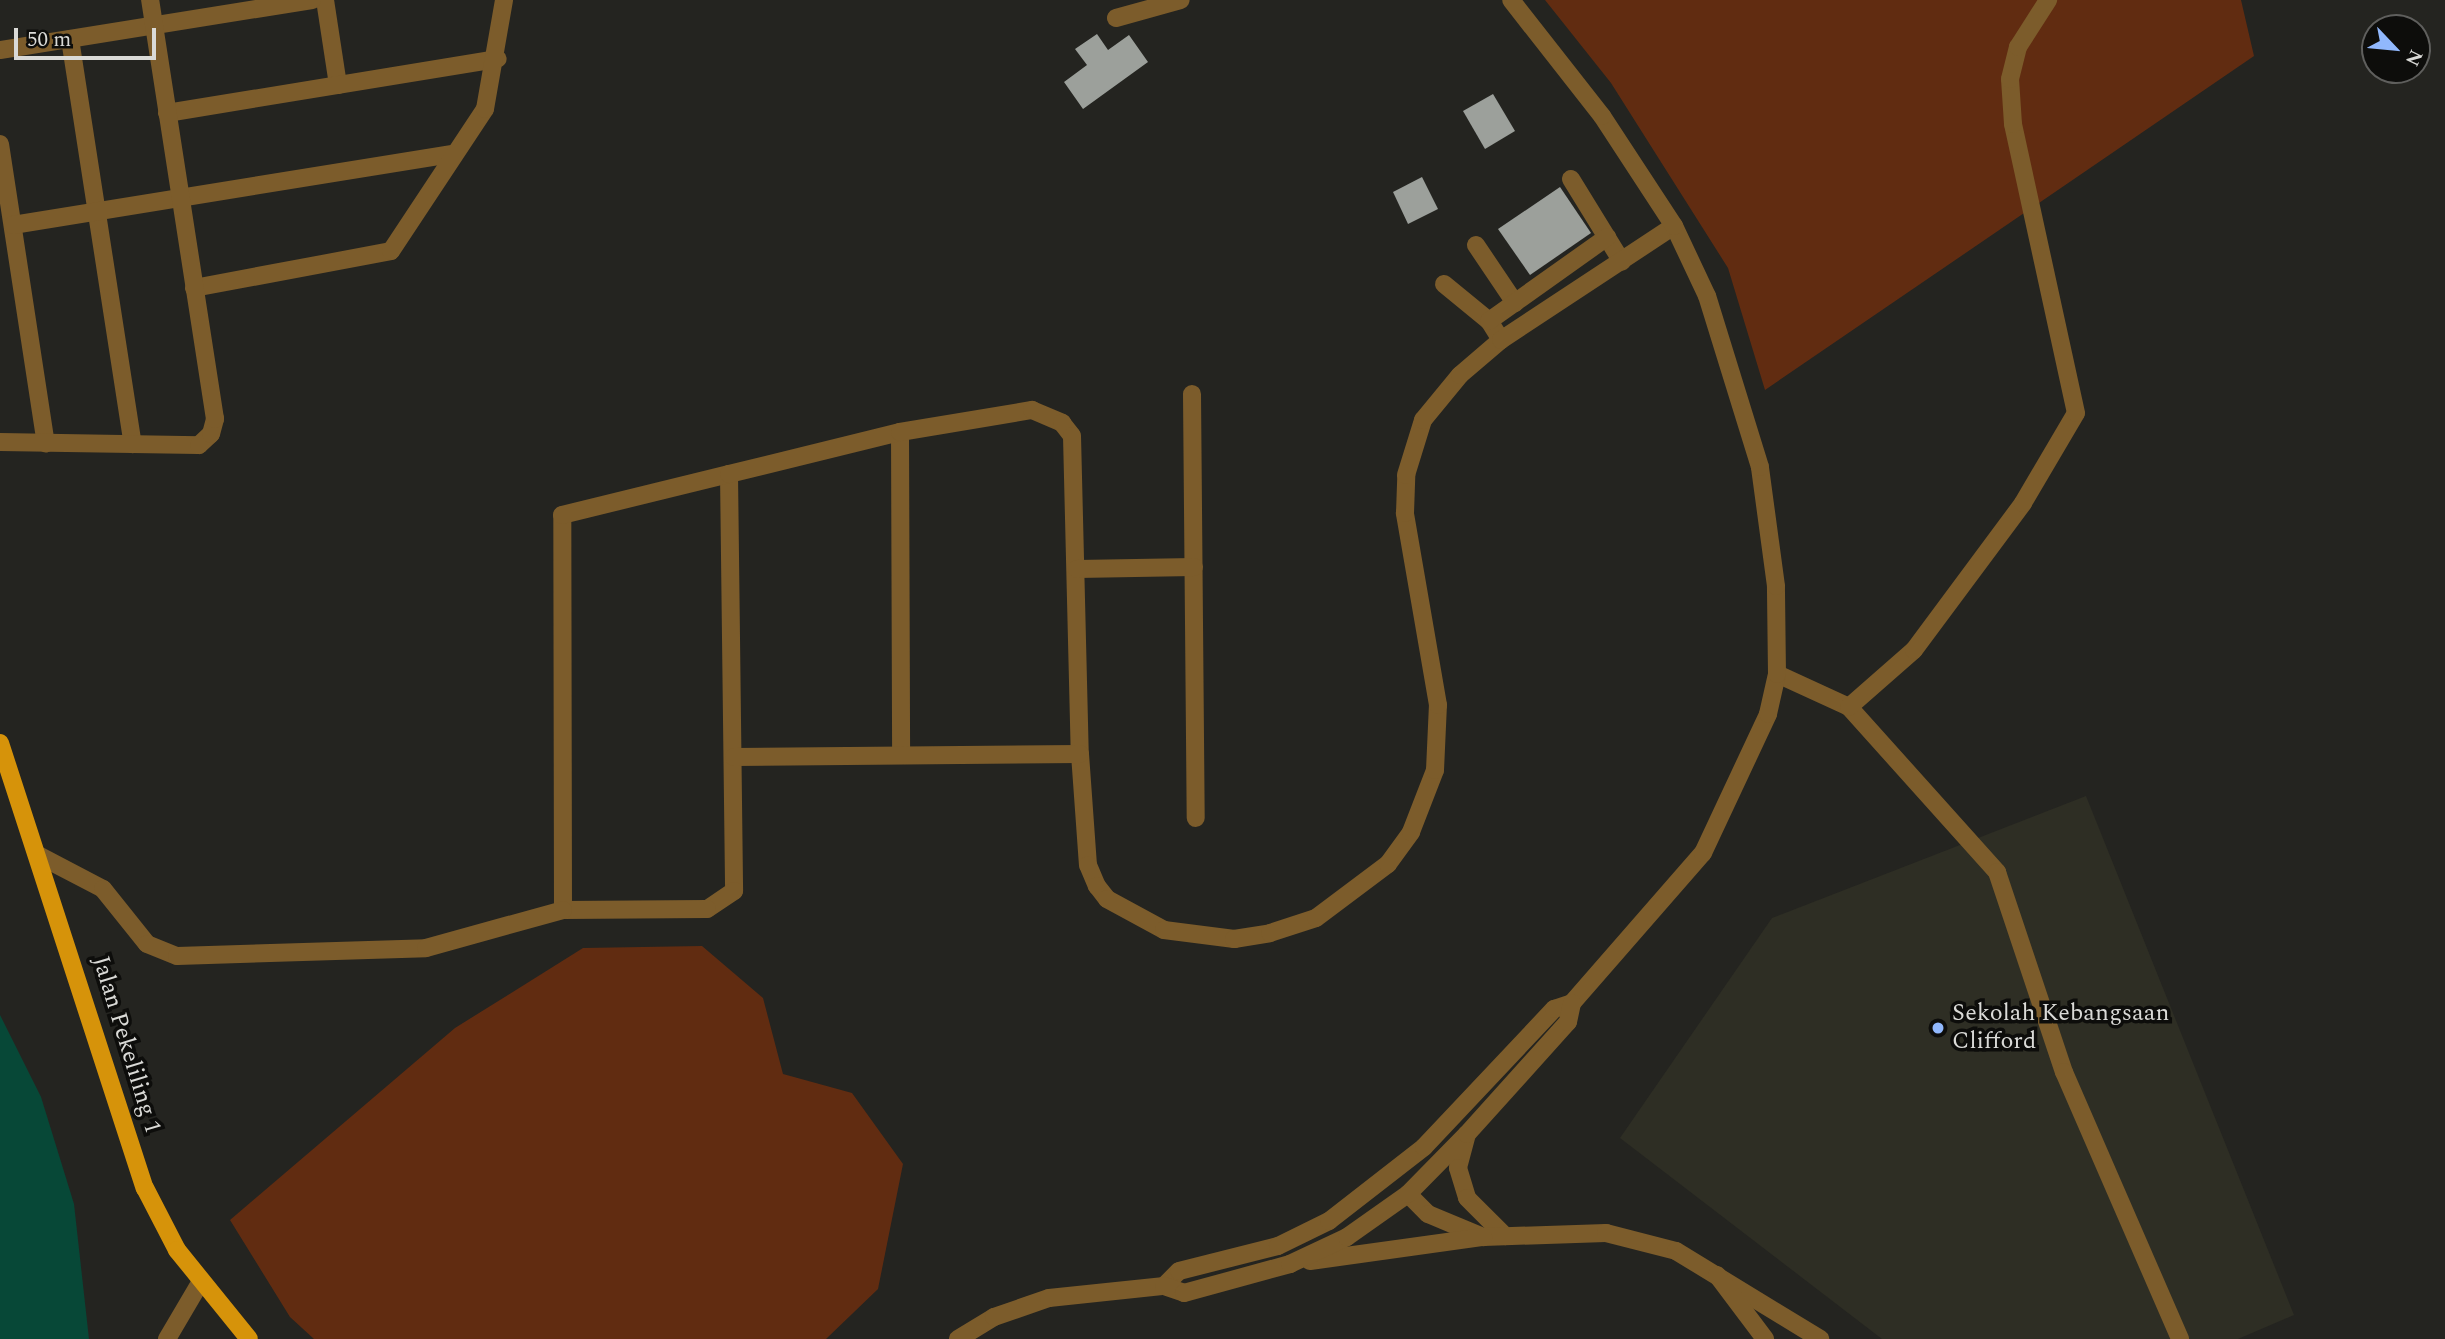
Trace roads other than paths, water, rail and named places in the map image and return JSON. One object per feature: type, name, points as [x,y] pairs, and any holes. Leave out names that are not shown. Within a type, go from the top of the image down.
[{"type":"main road","name":"Jalan Pekeliling 1","points":[[0,743],[40,856],[145,1188],[200,1283],[249,1339]]},
{"type":"street","points":[[0,442],[199,445],[211,434],[215,419],[150,0]]},
{"type":"street","points":[[0,50],[312,0]]},
{"type":"street","points":[[325,0],[338,85]]},
{"type":"street","points":[[194,288],[387,255],[485,108],[498,60],[504,0]]},
{"type":"street","points":[[1116,18],[1181,0]]},
{"type":"street","points":[[1290,1264],[1347,1237],[1408,1194],[1467,1134],[1568,1022],[1572,1003],[1703,853],[1746,772],[1777,674],[1776,586],[1759,467],[1707,296],[1674,226],[1570,74],[1511,0]]},
{"type":"street","points":[[1849,707],[1914,650],[2023,503],[2076,413],[2012,124],[2010,79],[2018,47],[2048,0]]},
{"type":"street","points":[[70,39],[133,444]]},
{"type":"street","points":[[167,113],[498,60]]},
{"type":"street","points":[[0,144],[13,225],[8,250],[46,443]]},
{"type":"street","points":[[13,225],[452,154]]},
{"type":"street","points":[[1571,179],[1622,262]]},
{"type":"street","points":[[563,910],[562,515],[900,432],[1009,409],[1032,410],[1062,424],[1072,436],[1080,754],[1088,865],[1097,886],[1107,899],[1164,930],[1234,939],[1270,933],[1316,918],[1388,864],[1425,802],[1440,739],[1407,552],[1412,449],[1440,397],[1501,340],[1674,226]]},
{"type":"street","points":[[1489,321],[1606,237]]},
{"type":"street","points":[[1476,244],[1515,303]]},
{"type":"street","points":[[1444,284],[1489,321],[1501,340]]},
{"type":"street","points":[[1192,394],[1196,818]]},
{"type":"street","points":[[900,432],[901,753]]},
{"type":"street","points":[[40,856],[103,889],[146,944],[177,956],[426,948],[563,910],[707,909],[728,899],[736,883],[729,474]]},
{"type":"street","points":[[1077,569],[1194,567]]},
{"type":"street","points":[[1777,674],[1849,707],[1997,872],[2064,1072],[2180,1339]]},
{"type":"street","points":[[734,757],[901,753],[1080,754]]},
{"type":"street","points":[[1164,1286],[1180,1271],[1278,1246],[1367,1195],[1424,1147],[1554,1009],[1572,1003]]},
{"type":"street","points":[[1467,1134],[1458,1168],[1464,1188],[1483,1218],[1505,1236]]},
{"type":"street","points":[[1408,1194],[1424,1147]]},
{"type":"street","points":[[1367,1195],[1408,1194],[1428,1213],[1483,1237]]},
{"type":"street","points":[[958,1339],[994,1317],[1049,1298],[1164,1286],[1184,1293],[1290,1264],[1483,1237],[1606,1233],[1676,1251],[1713,1269],[1821,1339]]},
{"type":"street","points":[[1713,1269],[1765,1339]]},
{"type":"street","points":[[167,1339],[200,1283]]},
{"type":"place","name":"Sekolah Kebangsaan Clifford","points":[[1938,1028]]}]
